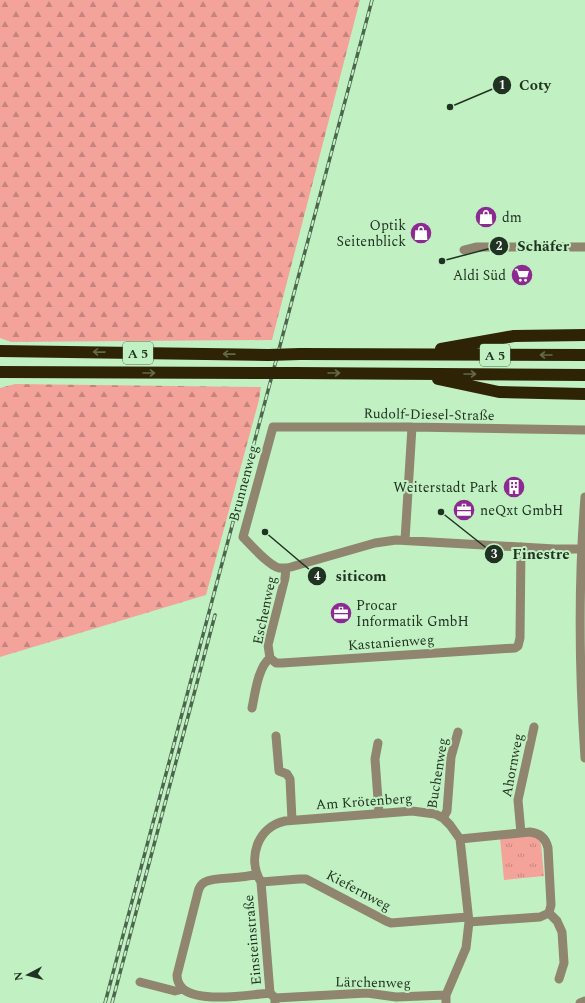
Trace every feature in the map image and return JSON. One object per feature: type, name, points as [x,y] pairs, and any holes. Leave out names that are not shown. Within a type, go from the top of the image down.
[{"type":"highway","name":"A 5","points":[[406,354],[514,336],[585,336]]},
{"type":"highway","name":"A 5","points":[[3,350],[268,355],[585,355]]},
{"type":"highway","name":"A 5","points":[[0,374],[21,372],[585,375]]},
{"type":"highway","points":[[417,374],[499,392],[585,394]]},
{"type":"street","points":[[464,250],[476,247],[585,247]]},
{"type":"street","name":"Rudolf-Diesel-Straße","points":[[273,427],[412,427],[585,430]]},
{"type":"street","name":"Brunnenweg","points":[[273,427],[243,537],[270,563],[279,568],[286,568]]},
{"type":"street","points":[[405,540],[412,427]]},
{"type":"street","points":[[585,497],[579,641],[585,758]]},
{"type":"street","points":[[286,568],[381,542],[405,540],[583,549]]},
{"type":"street","name":"Kastanienweg","points":[[270,658],[276,663],[282,663],[514,648],[518,646],[520,638],[521,547]]},
{"type":"street","name":"Eschenweg","points":[[270,658],[268,645],[285,578],[286,568]]},
{"type":"street","points":[[252,708],[261,672],[266,662],[270,658]]},
{"type":"street","name":"Ahornweg","points":[[520,833],[518,800],[534,727]]},
{"type":"street","name":"Buchenweg","points":[[443,818],[447,811],[452,753],[458,732]]},
{"type":"street","points":[[276,736],[279,771],[287,774],[290,779],[292,820]]},
{"type":"street","points":[[378,742],[375,759],[379,813]]},
{"type":"street","name":"Am Krötenberg","points":[[258,878],[256,850],[261,837],[273,825],[281,822],[405,810],[423,811],[443,818]]},
{"type":"street","points":[[443,818],[460,839],[469,920],[466,948],[446,999]]},
{"type":"street","points":[[460,839],[535,833],[542,837],[547,843],[551,905],[549,913],[557,920],[562,932],[564,963],[559,979]]},
{"type":"street","points":[[183,989],[178,981],[177,970],[200,888],[209,880],[246,877],[258,878]]},
{"type":"street","name":"Kiefernweg","points":[[258,878],[309,880],[391,923],[540,917],[549,913]]},
{"type":"street","name":"Einsteinstraße","points":[[258,878],[274,998]]},
{"type":"street","name":"Lärchenweg","points":[[140,982],[175,991],[183,989],[210,1000],[367,993],[396,997],[446,999]]},
{"type":"street","points":[[580,1003],[585,1001]]},
{"type":"green space","points":[[0,0],[360,0],[272,340],[11,342],[0,338]]},
{"type":"green space","points":[[15,384],[261,387],[259,400],[206,595],[0,657],[0,388]]},
{"type":"green space","points":[[531,834],[538,838],[541,844],[544,876],[504,880],[500,838]]},
{"type":"railway","points":[[105,1003],[372,0]]},
{"type":"railway","points":[[112,1003],[215,615]]},
{"type":"place","name":"Coty","points":[[450,107]]},
{"type":"place","name":"dm","points":[[486,217]]},
{"type":"place","name":"Optik Seitenblick","points":[[421,233]]},
{"type":"place","name":"Schäfer","points":[[442,261]]},
{"type":"place","name":"Aldi Süd","points":[[522,275]]},
{"type":"place","name":"Weiterstadt Park","points":[[514,487]]},
{"type":"place","name":"neQxt GmbH","points":[[464,510]]},
{"type":"place","name":"Finestre","points":[[441,512]]},
{"type":"place","name":"siticom","points":[[265,532]]},
{"type":"place","name":"Procar Informatik GmbH","points":[[341,613]]}]
